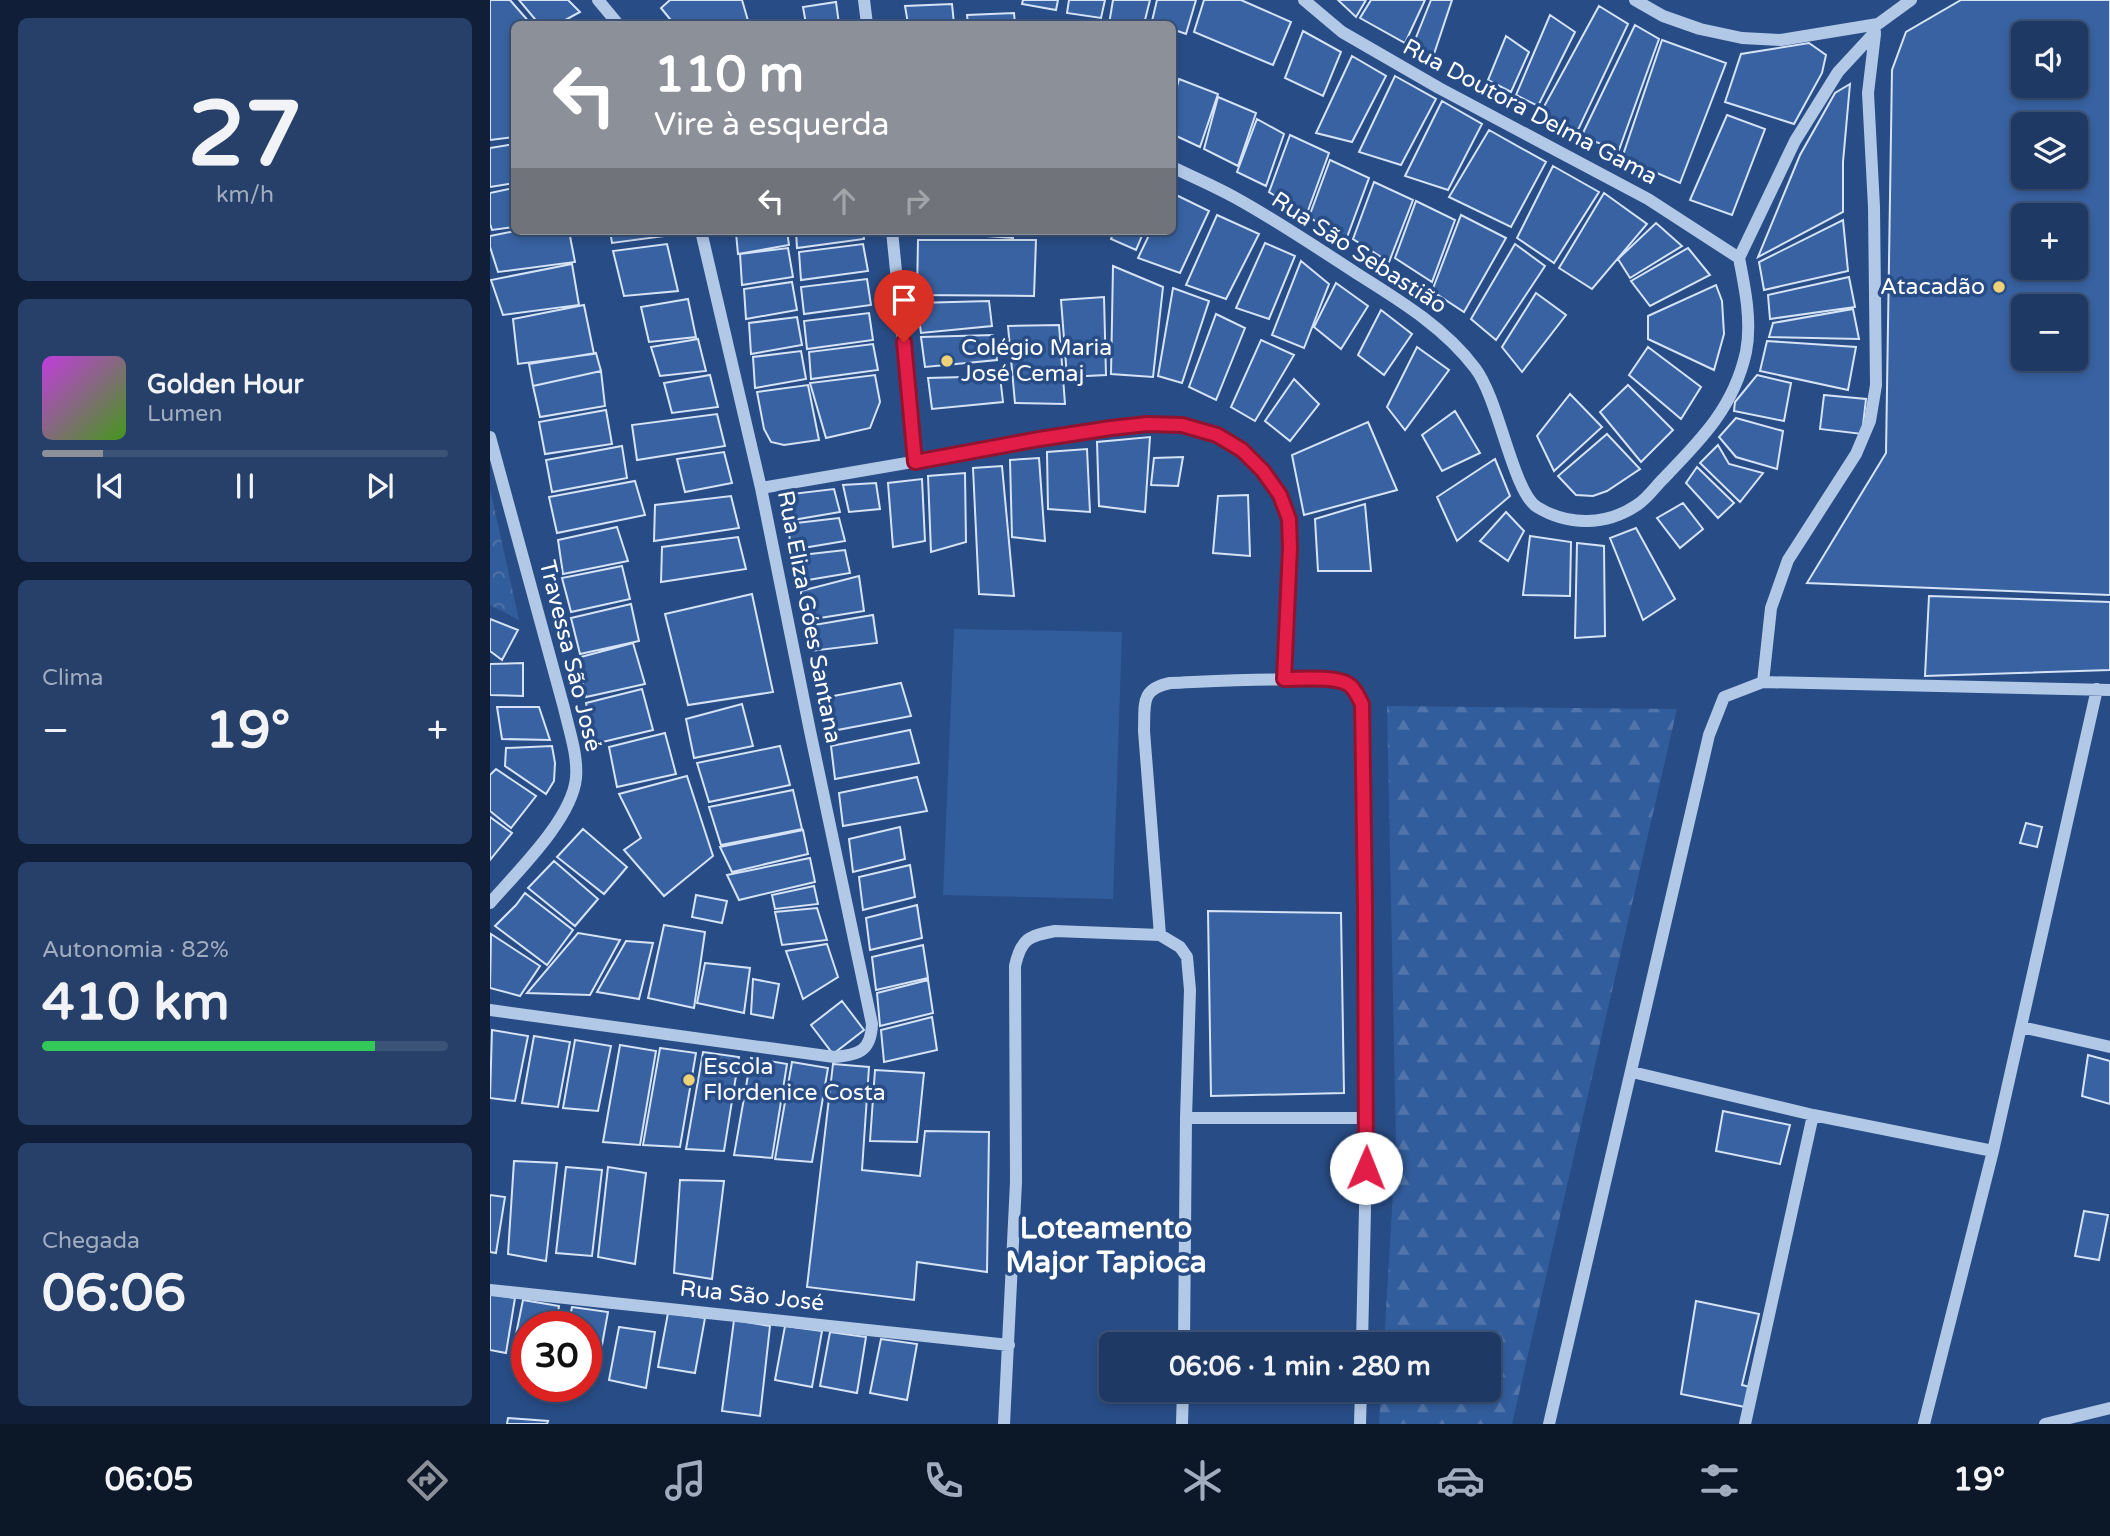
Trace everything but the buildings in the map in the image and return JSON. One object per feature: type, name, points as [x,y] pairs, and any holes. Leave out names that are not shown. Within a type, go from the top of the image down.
[{"type":"street","points":[[598,0],[616,21]]},
{"type":"street","points":[[864,0],[867,21]]},
{"type":"street","name":"Rua Doutora Delma Gama","points":[[1304,0],[1342,32],[1439,88],[1648,199],[1739,258]]},
{"type":"street","points":[[1635,0],[1663,16],[1700,29],[1742,38],[1781,40],[1876,29]]},
{"type":"street","points":[[1739,258],[1802,130],[1838,72],[1876,29],[1911,0]]},
{"type":"street","points":[[1763,682],[1771,608],[1788,561],[1856,454],[1870,421],[1876,385],[1874,207],[1868,93],[1876,29]]},
{"type":"street","name":"Rua São Sebastião","points":[[1176,169],[1236,198],[1420,314],[1476,369],[1487,387],[1519,482],[1534,505],[1562,519],[1585,523],[1638,505],[1716,422],[1735,387],[1746,351],[1745,290],[1739,258]]},
{"type":"street","name":"Rua Eliza Góes Santana","points":[[490,1010],[834,1057],[856,1054],[868,1044],[872,1036],[870,1013],[761,488],[702,235]]},
{"type":"street","points":[[892,235],[915,462]]},
{"type":"street","points":[[761,488],[1111,428],[1147,424],[1182,425],[1217,435],[1242,450],[1263,471],[1280,495],[1289,519],[1284,679]]},
{"type":"street","name":"Travessa São José","points":[[490,438],[564,708],[574,752],[576,777],[572,797],[561,820],[490,903]]},
{"type":"street","points":[[1160,935],[1144,731],[1149,692],[1156,686],[1170,682],[1284,679],[1330,680],[1348,684],[1362,704],[1367,1118],[1362,1332]]},
{"type":"street","points":[[1549,1424],[1709,735],[1724,697],[1763,682],[2104,690],[1924,1424]]},
{"type":"street","points":[[1003,1424],[1016,1182],[1015,966],[1019,949],[1027,940],[1039,934],[1055,932],[1160,935],[1180,947],[1187,957],[1190,972],[1184,1332]]},
{"type":"street","points":[[2021,1027],[2110,1047]]},
{"type":"street","points":[[1632,1072],[1813,1115],[1993,1151]]},
{"type":"street","points":[[1745,1424],[1813,1115]]},
{"type":"street","points":[[1186,1118],[1367,1118]]},
{"type":"street","name":"Rua São José","points":[[490,1290],[1009,1345]]},
{"type":"street","points":[[1182,1424],[1183,1402]]},
{"type":"street","points":[[1360,1424],[1361,1402]]},
{"type":"street","points":[[2045,1424],[2110,1408]]},
{"type":"green space","points":[[490,489],[519,620],[490,605]]},
{"type":"green space","points":[[954,629],[1122,632],[1113,899],[943,895]]},
{"type":"green space","points":[[1387,706],[1677,709],[1512,1424],[1379,1424],[1380,1402],[1501,1402],[1501,1332],[1385,1332],[1396,1142]]},
{"type":"place","name":"Atacadão","points":[[1999,287]]},
{"type":"place","name":"Colégio Maria José Cemaj","points":[[947,361]]},
{"type":"place","name":"Escola Flordenice Costa","points":[[689,1080]]},
{"type":"district","name":"Loteamento Major Tapioca","points":[[1106,1245]]},
{"type":"route","points":[[904,342],[915,462],[1111,428],[1147,424],[1182,425],[1217,435],[1242,450],[1263,471],[1280,495],[1289,519],[1290,548],[1284,679],[1330,680],[1348,684],[1362,704],[1366,1168]]}]
